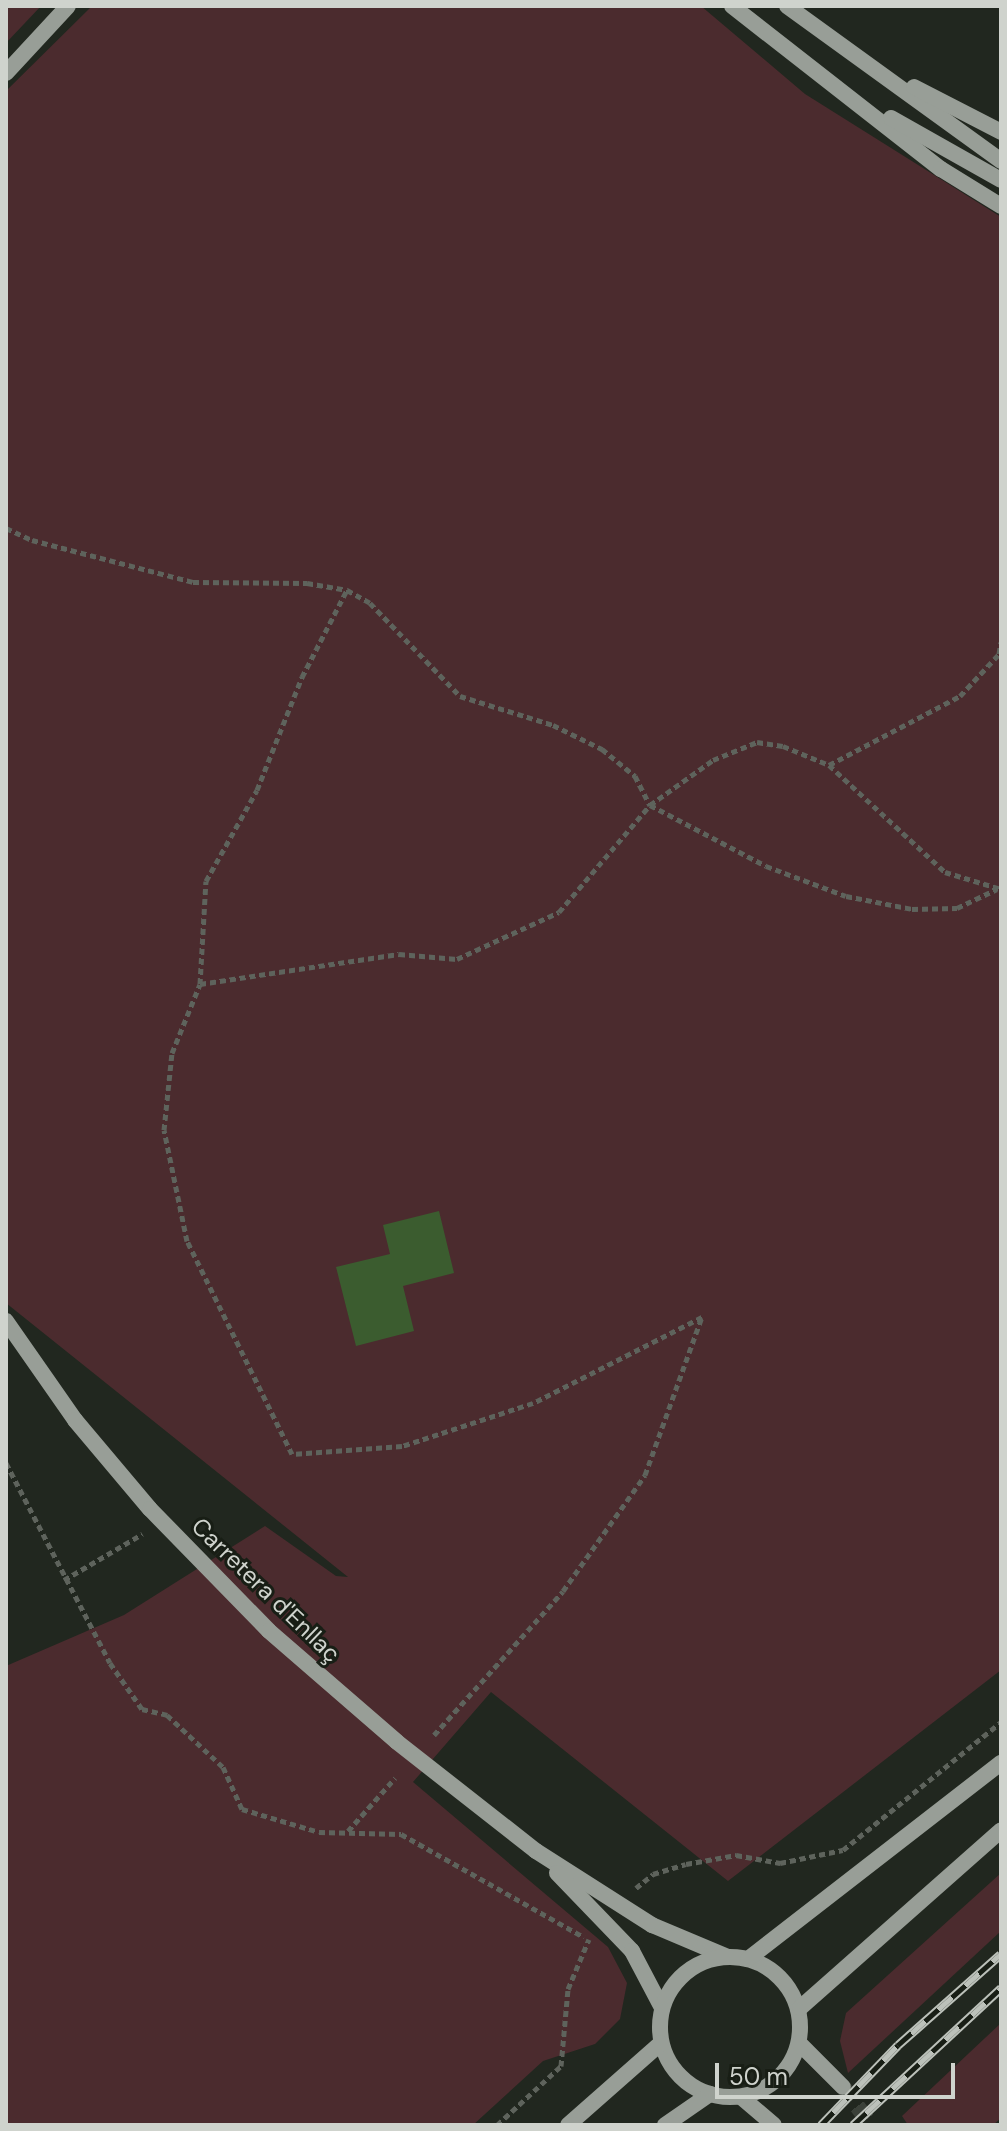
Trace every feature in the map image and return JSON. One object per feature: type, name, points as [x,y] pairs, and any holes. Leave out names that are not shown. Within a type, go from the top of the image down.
[{"type":"street","points":[[6,73],[68,6]]},
{"type":"street","points":[[732,6],[941,169],[1001,206]]},
{"type":"street","points":[[787,6],[1001,161]]},
{"type":"street","points":[[868,63],[1001,132]]},
{"type":"street","points":[[847,93],[1001,180]]},
{"type":"street","name":"Carretera d'Enllaç","points":[[6,1321],[75,1420],[160,1520],[269,1631],[397,1742],[536,1851]]},
{"type":"street","points":[[748,1959],[1001,1763]]},
{"type":"street","points":[[800,2008],[1001,1830]]},
{"type":"street","points":[[536,1851],[652,1925],[728,1957],[748,1959],[780,1978],[800,2008],[799,2043],[776,2080],[741,2097],[710,2094],[679,2075],[661,2043],[662,2008],[678,1980],[704,1962],[728,1957]]},
{"type":"street","points":[[536,1851],[632,1951],[662,2008]]},
{"type":"street","points":[[568,2125],[661,2043]]},
{"type":"street","points":[[799,2043],[843,2087]]},
{"type":"street","points":[[665,2125],[710,2094]]},
{"type":"street","points":[[741,2097],[774,2125]]},
{"type":"path","points":[[6,528],[32,540],[193,582],[307,583],[347,590],[370,603],[460,696],[553,725],[602,749],[635,776],[650,805],[766,866],[846,896],[912,909],[957,908],[1000,889]]},
{"type":"path","points":[[347,590],[302,677],[257,790],[206,881],[200,984],[172,1053],[164,1130],[187,1241],[292,1454],[402,1446],[533,1403],[702,1317],[645,1475],[563,1591],[434,1735]]},
{"type":"path","points":[[829,765],[960,696],[999,654],[1001,642]]},
{"type":"path","points":[[200,984],[399,954],[457,959],[559,912],[650,805],[713,760],[757,742],[783,746],[829,765],[945,872],[1000,889]]},
{"type":"path","points":[[6,1463],[64,1580],[142,1709],[167,1715],[183,1727],[223,1767],[242,1809],[319,1832],[401,1834],[588,1940]]},
{"type":"path","points":[[64,1580],[160,1520]]},
{"type":"path","points":[[621,1905],[653,1874],[686,1864],[736,1855],[792,1862],[843,1850],[1001,1722]]},
{"type":"path","points":[[347,1831],[395,1778]]},
{"type":"path","points":[[497,2125],[561,2066],[568,1989],[588,1940],[605,1922]]},
{"type":"shaded area","points":[[6,6],[41,6],[6,43]]},
{"type":"shaded area","points":[[92,6],[701,6],[805,94],[1001,217],[1001,1670],[728,1881],[491,1692],[413,1782],[608,1947],[627,1983],[620,2019],[595,2044],[543,2061],[473,2125],[6,2125],[6,1666],[124,1615],[265,1526],[336,1576],[348,1577],[6,1303],[6,91]]},
{"type":"shaded area","points":[[1001,1873],[1001,1931],[848,2073],[840,2041],[846,2013]]},
{"type":"shaded area","points":[[1001,2023],[1001,2118],[993,2125],[908,2125],[902,2116]]},
{"type":"building","points":[[439,1211],[454,1273],[403,1286],[414,1331],[356,1346],[336,1267],[390,1254],[383,1225]]},
{"type":"tunnel","points":[[843,2087],[871,2125]]},
{"type":"railway","points":[[821,2125],[898,2045],[1001,1954]]},
{"type":"railway","points":[[853,2125],[1001,1988]]}]
